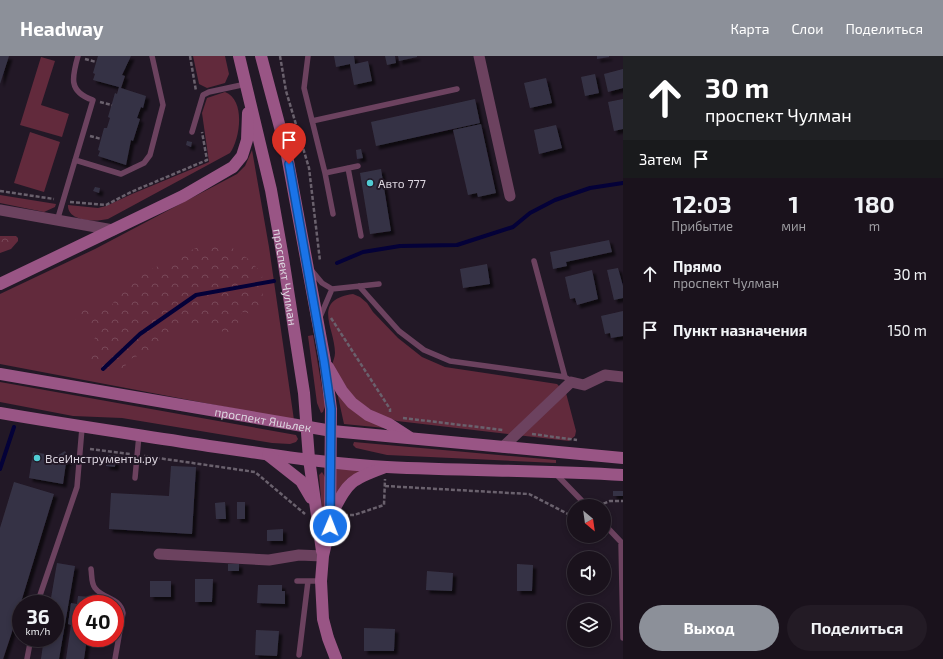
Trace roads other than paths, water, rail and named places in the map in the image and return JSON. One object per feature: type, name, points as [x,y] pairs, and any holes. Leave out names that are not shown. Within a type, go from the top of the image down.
[{"type":"main road","name":"проспект Чулман","points":[[239,56],[271,190],[283,258],[308,427],[312,516]]},
{"type":"main road","name":"проспект Чулман","points":[[261,56],[286,150],[324,361],[331,409],[331,515]]},
{"type":"main road","name":"проспект Чулман","points":[[0,284],[183,196],[233,167],[242,156],[247,140],[249,97]]},
{"type":"main road","points":[[324,361],[342,391],[352,403],[368,415],[389,424],[410,438]]},
{"type":"main road","name":"проспект Яшьлек","points":[[0,374],[332,431],[623,458]]},
{"type":"main road","points":[[0,413],[82,428],[139,435],[267,455],[331,461],[386,473],[552,471],[623,475]]},
{"type":"main road","points":[[267,455],[301,481],[310,494],[312,516],[323,556]]},
{"type":"main road","points":[[336,659],[323,619],[321,581],[323,556],[331,515],[342,493],[350,483],[386,473]]},
{"type":"street","points":[[479,56],[510,196]]},
{"type":"street","points":[[0,210],[113,230]]},
{"type":"street","points":[[503,447],[568,379],[584,385],[605,375],[623,377]]},
{"type":"street","points":[[159,554],[269,560],[299,555],[323,556]]},
{"type":"lane","points":[[57,221],[93,100],[83,97],[74,85],[72,77],[78,56]]},
{"type":"lane","points":[[75,160],[121,174],[144,163],[150,155],[163,105],[152,56]]},
{"type":"lane","points":[[308,56],[304,88],[325,173],[333,214]]},
{"type":"lane","points":[[192,132],[203,95],[209,92],[246,84]]},
{"type":"lane","points":[[312,121],[456,89]]},
{"type":"lane","points":[[325,173],[358,166]]},
{"type":"lane","points":[[348,168],[361,236]]},
{"type":"lane","points":[[359,286],[399,331],[424,350],[450,361],[568,379],[534,261]]},
{"type":"lane","points":[[307,264],[314,274],[332,289],[379,284]]},
{"type":"lane","points":[[317,327],[322,311],[332,289]]},
{"type":"lane","points":[[41,595],[77,487],[82,428]]},
{"type":"lane","points":[[135,478],[139,435]]},
{"type":"lane","points":[[552,471],[580,499]]},
{"type":"lane","points":[[611,531],[621,542],[623,638]]},
{"type":"lane","points":[[91,569],[92,584],[95,589],[122,607],[123,613],[114,659]]},
{"type":"lane","points":[[297,581],[321,581]]},
{"type":"lane","points":[[299,655],[308,581]]},
{"type":"lane","points":[[27,659],[29,647]]},
{"type":"waterway","points":[[337,263],[363,252],[400,246],[457,245],[513,227],[530,213],[555,200],[590,188],[623,183]]},
{"type":"waterway","points":[[103,369],[140,334],[196,295],[274,281]]},
{"type":"waterway","points":[[0,469],[14,427]]},
{"type":"place","name":"Авто 777","points":[[370,183]]},
{"type":"place","name":"ВсеИнструменты.ру","points":[[37,458]]}]
